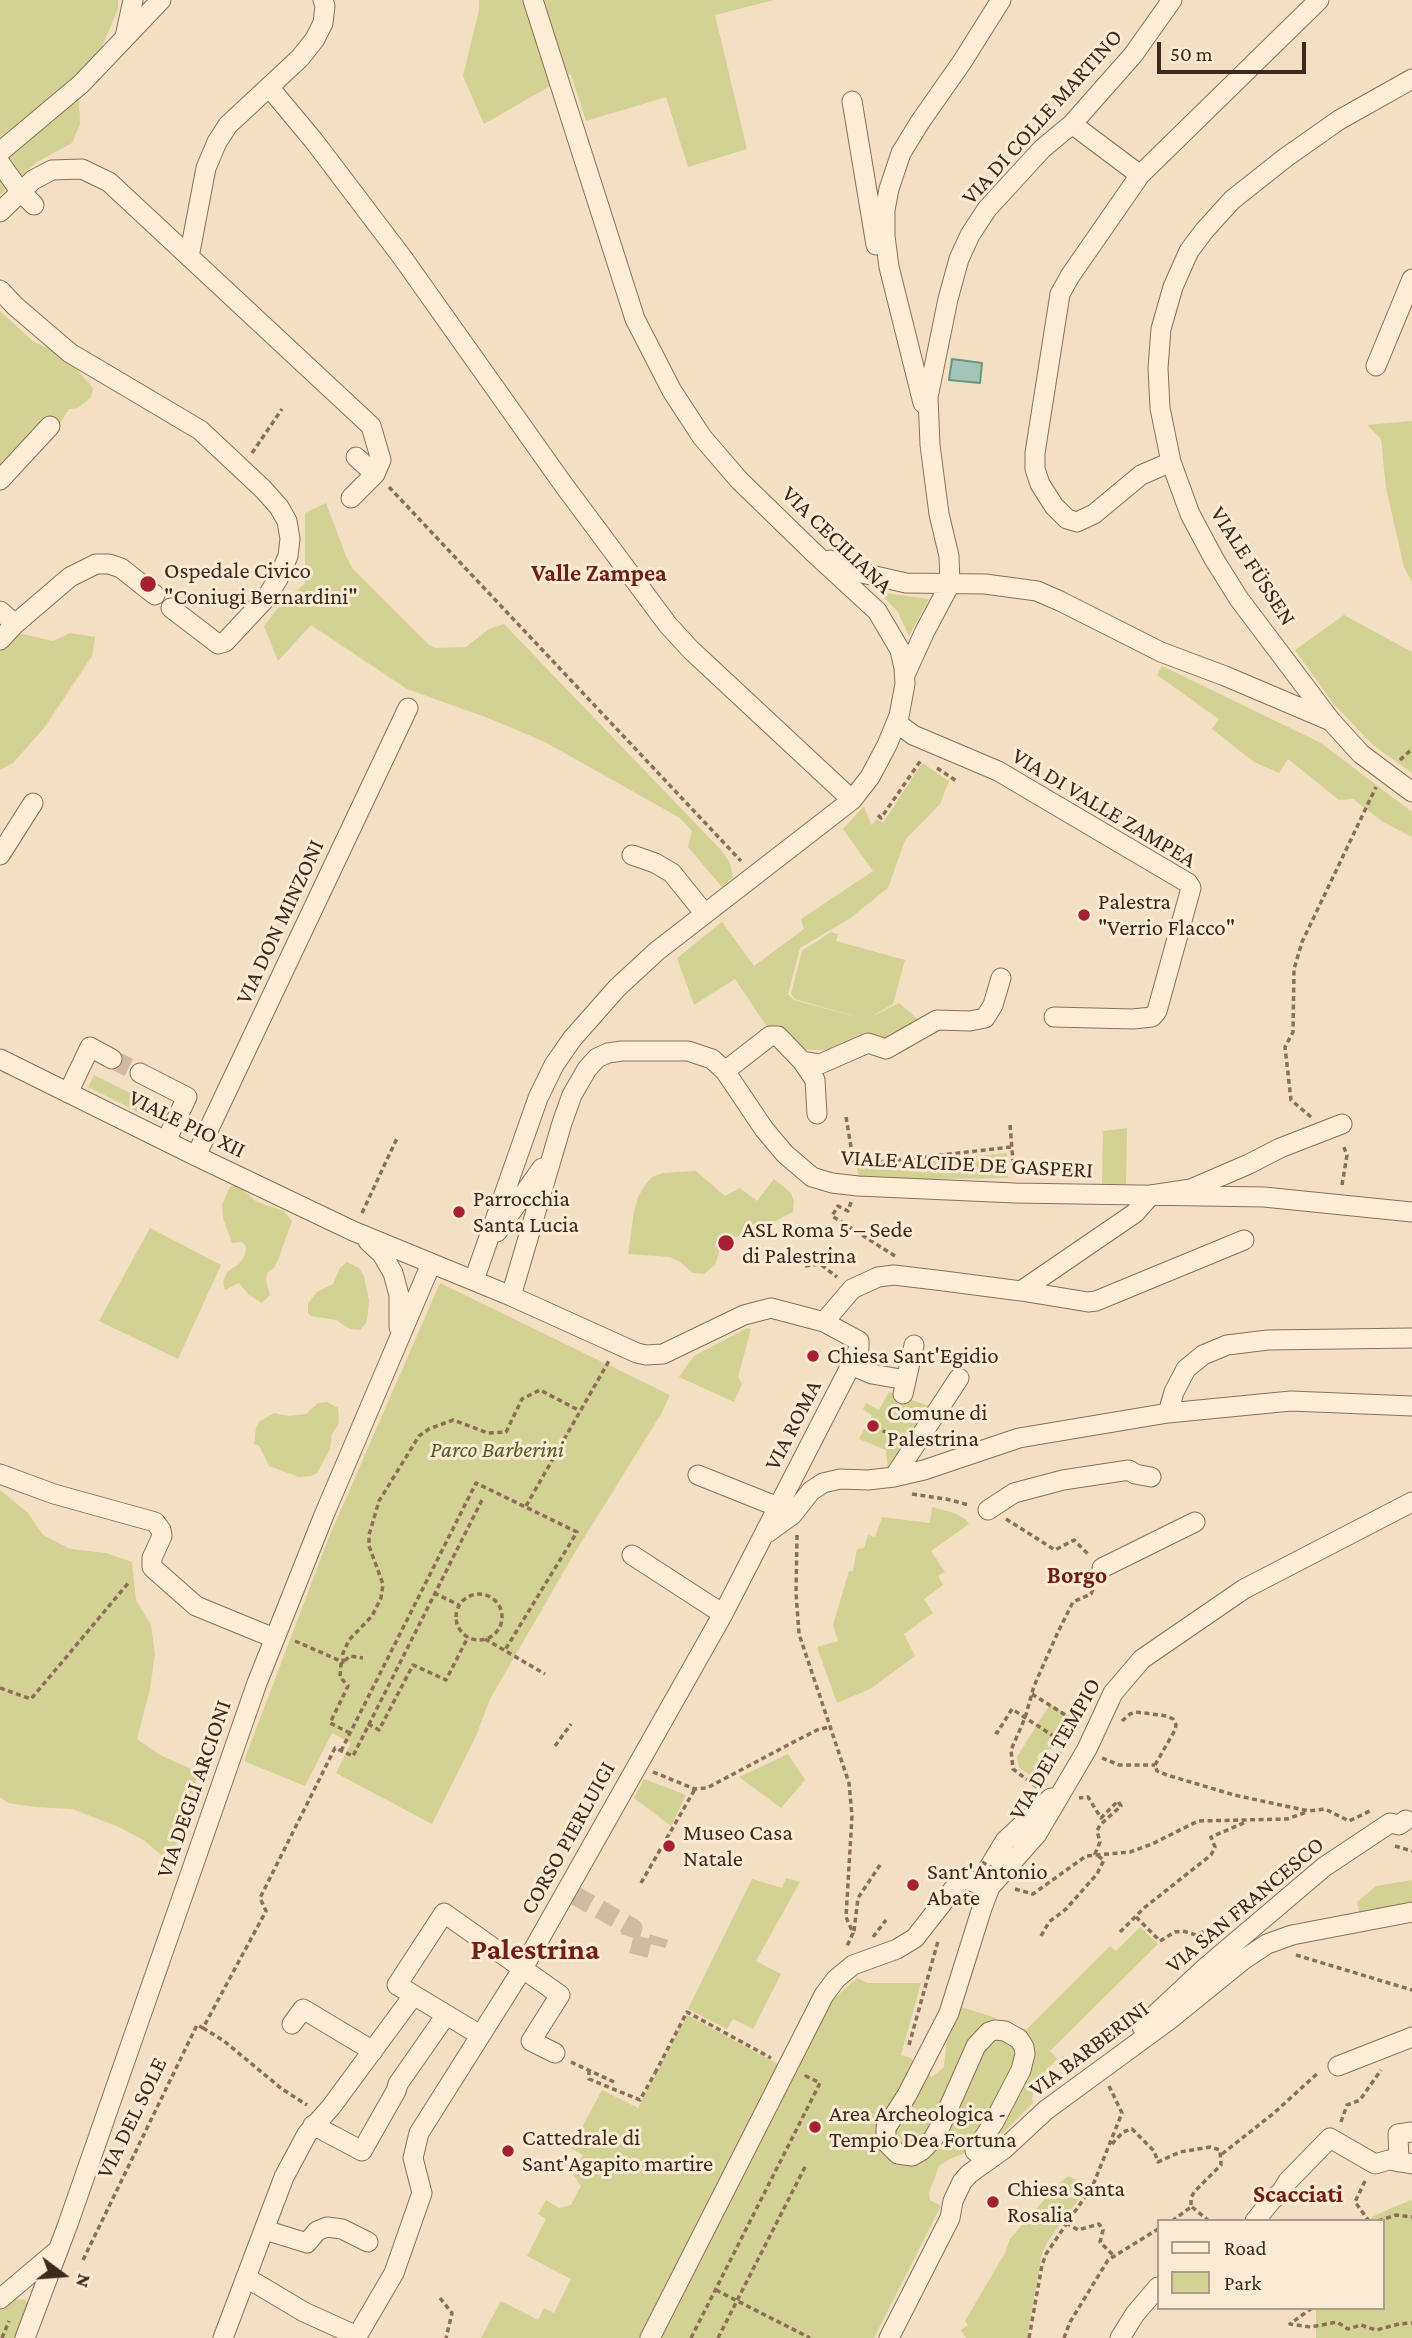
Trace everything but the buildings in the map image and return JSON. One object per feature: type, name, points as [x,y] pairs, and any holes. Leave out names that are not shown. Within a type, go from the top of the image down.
[{"type":"street","points":[[124,41],[133,0]]},
{"type":"street","points":[[0,152],[67,96],[124,41],[161,0]]},
{"type":"street","points":[[190,257],[206,168],[214,148],[228,125],[316,40],[323,23],[323,0]]},
{"type":"street","name":"VIA CECILIANA","points":[[474,1280],[545,1082],[579,1030],[643,964],[852,800],[870,777],[897,723],[903,701],[905,676],[900,650],[883,618],[739,480],[702,437],[672,391],[635,320],[533,0]]},
{"type":"street","points":[[929,424],[894,288],[886,246],[885,210],[901,153],[919,121],[1001,0]]},
{"type":"street","name":"VIA DI COLLE MARTINO","points":[[950,584],[949,556],[939,514],[928,397],[959,259],[970,235],[996,199],[1042,149],[1072,124],[1133,55],[1172,0]]},
{"type":"street","points":[[1171,462],[1141,474],[1094,514],[1077,522],[1067,519],[1054,506],[1040,484],[1035,469],[1035,453],[1060,293],[1140,176],[1319,0]]},
{"type":"street","name":"VIALE FÜSSEN","points":[[1412,79],[1339,120],[1265,173],[1233,200],[1204,230],[1178,272],[1167,303],[1158,355],[1160,408],[1171,462],[1190,514],[1214,559],[1239,599],[1331,721],[1361,754],[1412,792]]},
{"type":"street","points":[[268,87],[314,141],[394,247],[563,484],[668,625],[691,650],[852,800]]},
{"type":"street","points":[[852,101],[880,269],[894,288]]},
{"type":"street","points":[[1072,124],[1140,176]]},
{"type":"street","points":[[0,163],[27,198]]},
{"type":"street","points":[[0,212],[27,198],[37,177],[52,170],[73,168],[91,172],[109,182],[371,426],[381,460],[375,474],[351,498]]},
{"type":"street","points":[[1376,366],[1412,279]]},
{"type":"street","points":[[0,290],[70,353],[200,430],[242,468],[279,507],[287,521],[290,539],[288,556],[278,579],[266,598],[221,644],[171,608]]},
{"type":"street","points":[[0,480],[50,426]]},
{"type":"street","points":[[356,457],[375,474]]},
{"type":"street","name":"VIALE FÜSSEN","points":[[813,552],[852,569],[886,579],[915,584],[985,584],[1037,591],[1161,652],[1331,721]]},
{"type":"street","points":[[0,640],[8,617],[70,577],[96,564],[121,568],[155,595]]},
{"type":"street","points":[[905,676],[950,584]]},
{"type":"street","name":"VIA DON MINZONI","points":[[196,1156],[408,708]]},
{"type":"street","name":"VIA DI VALLE ZAMPEA","points":[[897,723],[913,735],[998,771],[1188,883],[1191,888],[1157,1010],[1152,1017],[1054,1017]]},
{"type":"street","points":[[0,855],[33,803]]},
{"type":"street","points":[[632,855],[655,863],[672,873],[705,914]]},
{"type":"street","points":[[802,1062],[820,1064],[868,1043],[886,1049],[937,1020],[970,1021],[985,1018],[993,1005],[1001,978]]},
{"type":"street","points":[[725,1071],[774,1035],[781,1038],[815,1080],[817,1114]]},
{"type":"street","points":[[68,1093],[90,1047],[112,1059]]},
{"type":"street","name":"VIALE ALCIDE DE GASPERI","points":[[555,1149],[576,1087],[587,1069],[603,1055],[632,1050],[688,1051],[712,1059],[725,1071],[764,1129],[785,1154],[807,1173],[824,1181],[858,1186],[1015,1193],[1272,1197],[1412,1212]]},
{"type":"street","name":"VIALE PIO XII","points":[[0,1059],[196,1156],[354,1231],[431,1264]]},
{"type":"street","points":[[140,1073],[187,1097],[166,1141]]},
{"type":"street","points":[[1021,1290],[1135,1213],[1151,1195],[1191,1189],[1280,1148],[1335,1128]]},
{"type":"street","points":[[524,1136],[524,1250]]},
{"type":"street","points":[[485,1248],[523,1198],[555,1149]]},
{"type":"street","points":[[511,1296],[555,1149]]},
{"type":"street","name":"VIALE PIO XII","points":[[354,1231],[382,1254],[395,1279],[400,1315],[391,1359]]},
{"type":"street","points":[[824,1322],[852,1289],[895,1266],[1076,1301],[1096,1301],[1244,1240]]},
{"type":"street","points":[[431,1264],[511,1296],[617,1346],[646,1355],[663,1354],[762,1309],[780,1309],[824,1322],[854,1336],[860,1345],[851,1365],[904,1387],[914,1345]]},
{"type":"street","name":"VIA DEGLI ARCIONI","points":[[25,2338],[282,1638],[431,1264]]},
{"type":"street","points":[[1168,1413],[1174,1392],[1186,1369],[1203,1355],[1227,1345],[1268,1340],[1412,1338]]},
{"type":"street","name":"VIA ROMA","points":[[788,1508],[851,1365]]},
{"type":"street","points":[[894,1477],[959,1378]]},
{"type":"street","points":[[632,1555],[723,1614],[765,1535],[788,1508],[823,1483],[840,1479],[894,1477],[924,1470],[1019,1438],[1168,1413],[1292,1401],[1412,1406]]},
{"type":"street","points":[[988,1510],[1014,1493],[1063,1480],[1129,1470],[1152,1477]]},
{"type":"street","points":[[0,1474],[54,1494],[155,1522],[162,1536],[152,1558],[154,1569],[196,1606],[282,1638]]},
{"type":"street","points":[[698,1475],[788,1508]]},
{"type":"street","name":"VIA DEL TEMPIO","points":[[981,2156],[994,2122],[1021,2070],[1025,2054],[1019,2039],[1001,2030],[985,2035],[976,2046],[933,2139],[917,2155],[907,2157],[898,2154],[888,2147],[885,2134],[888,2123],[907,2095],[949,2013],[990,1887],[1037,1834],[1064,1789],[1113,1693],[1142,1659],[1244,1589],[1412,1502]]},
{"type":"street","points":[[1102,1568],[1195,1522]]},
{"type":"street","name":"CORSO PIERLUIGI","points":[[357,2337],[394,2273],[422,2193],[413,2158],[419,2133],[570,1893],[637,1764],[723,1614]]},
{"type":"street","points":[[650,2338],[824,1995],[846,1969],[867,1958],[908,1944],[962,1878],[979,1884],[1005,1841],[1064,1789]]},
{"type":"street","name":"VIA SAN FRANCESCO","points":[[1097,2083],[1151,2018],[1324,1867],[1390,1824],[1399,1825],[1406,1820]]},
{"type":"street","name":"VIA BARBERINI","points":[[889,2338],[950,2218],[957,2191],[981,2156],[1003,2149],[1046,2110],[1097,2083],[1169,2020],[1267,1944],[1292,1935],[1412,1912]]},
{"type":"street","points":[[480,2035],[397,1986],[443,1913],[560,1994],[531,2041],[555,2053]]},
{"type":"street","points":[[223,2338],[284,2177],[312,2116],[331,2107],[413,1996]]},
{"type":"street","points":[[292,2024],[303,2009],[373,2051]]},
{"type":"street","points":[[312,2116],[362,2151],[398,2084],[446,2015]]},
{"type":"street","points":[[1338,2066],[1412,2037]]},
{"type":"street","points":[[1257,2219],[1282,2191],[1287,2181],[1330,2137],[1375,2164],[1389,2160],[1405,2163],[1398,2134],[1412,2132]]},
{"type":"street","points":[[265,2230],[307,2243],[317,2231],[327,2227],[342,2230],[368,2242]]},
{"type":"street","points":[[0,2299],[59,2249]]},
{"type":"street","points":[[247,2278],[304,2312],[357,2337]]},
{"type":"street","points":[[1120,2338],[1135,2314],[1156,2289]]},
{"type":"path","points":[[242,468],[282,408]]},
{"type":"path","points":[[375,474],[755,875]]},
{"type":"path","points":[[1340,1205],[1347,1155],[1342,1143],[1335,1128],[1292,1100],[1285,1047],[1293,1032],[1294,969],[1302,942],[1371,795],[1412,749]]},
{"type":"path","points":[[878,815],[881,818],[921,760],[958,782]]},
{"type":"path","points":[[846,1117],[858,1186]]},
{"type":"path","points":[[1010,1125],[1014,1179]]},
{"type":"path","points":[[354,1231],[398,1136]]},
{"type":"path","points":[[854,1165],[1011,1147]]},
{"type":"path","points":[[832,1216],[895,1266]]},
{"type":"path","points":[[805,1266],[820,1264]]},
{"type":"path","points":[[526,1506],[617,1346]]},
{"type":"path","points":[[350,1732],[330,1723],[348,1686],[340,1677],[343,1653],[349,1640],[372,1616],[381,1598],[383,1584],[369,1546],[369,1535],[379,1501],[419,1436],[453,1420],[488,1433],[506,1432],[522,1399],[540,1390],[580,1411]]},
{"type":"path","points":[[867,1424],[915,1443]]},
{"type":"path","points":[[482,1500],[352,1756],[341,1751],[476,1483],[576,1532],[505,1650]]},
{"type":"path","points":[[788,1508],[799,1634],[849,1783],[852,1816],[846,1917]]},
{"type":"path","points":[[1041,1790],[1013,1769],[1011,1750],[1032,1693],[1073,1601],[1091,1594],[1102,1568]]},
{"type":"path","points":[[0,1688],[31,1699],[130,1581]]},
{"type":"path","points":[[435,1593],[459,1605]]},
{"type":"path","points":[[485,1639],[495,1633],[501,1622],[499,1605],[490,1596],[479,1594],[467,1597],[459,1605],[457,1623],[468,1637],[485,1639],[545,1674]]},
{"type":"path","points":[[368,1724],[379,1730],[413,1665],[446,1680],[468,1637]]},
{"type":"path","points":[[282,1638],[343,1662]]},
{"type":"path","points":[[343,1662],[350,1656],[363,1658]]},
{"type":"path","points":[[1032,1693],[1075,1721],[1052,1767]]},
{"type":"path","points":[[995,1732],[997,1733],[1012,1709],[1064,1743]]},
{"type":"path","points":[[1115,1728],[1136,1712],[1167,1716],[1177,1725],[1155,1765],[1157,1771],[1234,1795],[1309,1811]]},
{"type":"path","points":[[555,1746],[571,1724]]},
{"type":"path","points":[[637,1764],[695,1789],[707,1788],[817,1730],[829,1727]]},
{"type":"path","name":"VIA DEL SOLE","points":[[83,2260],[197,2025],[203,2028],[209,2018],[265,1911],[260,1898],[335,1748],[341,1751]]},
{"type":"path","points":[[1105,1751],[1093,1755],[1119,1765],[1155,1765]]},
{"type":"path","points":[[641,1883],[695,1789]]},
{"type":"path","points":[[1064,1789],[1068,1800],[1088,1797],[1101,1818],[1118,1801],[1121,1805],[1100,1825],[1097,1831],[1100,1842],[1096,1854]]},
{"type":"path","points":[[1033,1894],[1086,1856],[1130,1852],[1153,1844],[1198,1821],[1287,1819],[1325,1808],[1349,1821],[1373,1809]]},
{"type":"path","points":[[1121,1932],[1211,1856],[1215,1847],[1211,1837],[1250,1820]]},
{"type":"path","points":[[1041,1936],[1049,1923],[1066,1909],[1097,1874],[1104,1860],[1096,1854]]},
{"type":"path","points":[[853,1933],[858,1898],[882,1862]]},
{"type":"path","points":[[982,1862],[994,1870]]},
{"type":"path","points":[[1136,1917],[1160,1941],[1175,1932],[1183,1931],[1196,1935],[1216,1926],[1224,1927],[1236,1942]]},
{"type":"path","points":[[878,1930],[886,1920]]},
{"type":"path","points":[[921,2068],[916,2058],[907,2052],[941,1936]]},
{"type":"path","points":[[1287,1952],[1405,1989],[1412,1988]]},
{"type":"path","points":[[614,2082],[589,2070],[588,2077],[591,2080],[639,2100],[687,2012],[774,2059]]},
{"type":"path","points":[[203,2028],[282,2089],[312,2116]]},
{"type":"path","points":[[1222,2154],[1274,2113],[1317,2073],[1338,2066]]},
{"type":"path","points":[[1330,2137],[1342,2120],[1347,2105],[1360,2100],[1381,2070]]},
{"type":"path","points":[[691,2338],[820,2083],[806,2076],[800,2089]]},
{"type":"path","points":[[1029,2338],[1042,2265],[1051,2245],[1093,2185],[1122,2113],[1109,2085],[1097,2083]]},
{"type":"path","points":[[1109,2148],[1123,2132],[1132,2129],[1154,2151],[1158,2162],[1180,2152],[1218,2148],[1222,2154],[1222,2165],[1194,2192],[1191,2207]]},
{"type":"path","points":[[1367,2219],[1354,2202],[1375,2164]]},
{"type":"path","points":[[718,2338],[806,2165]]},
{"type":"path","points":[[1175,2219],[1191,2207]]},
{"type":"path","points":[[1191,2207],[1206,2219]]},
{"type":"path","points":[[1384,2219],[1399,2214],[1412,2217]]},
{"type":"path","points":[[1066,2223],[1078,2230],[1099,2224],[1103,2230],[1100,2242],[1114,2256]]},
{"type":"path","points":[[1064,2338],[1070,2322],[1105,2264],[1156,2230]]},
{"type":"path","points":[[715,2289],[810,2338]]},
{"type":"path","points":[[440,2298],[452,2313],[446,2338]]},
{"type":"path","points":[[1309,2310],[1290,2324],[1311,2327],[1337,2322],[1348,2329],[1361,2325],[1376,2330],[1412,2323]]},
{"type":"green space","points":[[0,0],[118,0],[118,9],[79,100],[80,124],[72,143],[37,162],[0,195]]},
{"type":"green space","points":[[479,0],[774,0],[715,15],[747,149],[688,167],[666,97],[586,121],[571,74],[484,124],[463,76]]},
{"type":"green space","points":[[0,311],[34,342],[54,351],[73,365],[93,388],[91,397],[78,408],[69,409],[54,433],[0,491]]},
{"type":"green space","points":[[1412,421],[1412,582],[1404,567],[1386,488],[1381,439],[1367,425]]},
{"type":"green space","points":[[326,503],[353,569],[429,645],[436,648],[466,647],[489,629],[504,624],[721,850],[730,863],[733,877],[722,887],[688,847],[692,831],[680,818],[545,742],[407,689],[311,625],[278,661],[264,626],[289,594],[294,594],[305,583],[305,513]]},
{"type":"green space","points":[[879,592],[929,599],[909,636],[898,612]]},
{"type":"green space","points":[[1344,615],[1412,652],[1412,773],[1373,745],[1333,703],[1295,650]]},
{"type":"green space","points":[[0,629],[53,641],[70,633],[95,637],[92,656],[44,728],[13,763],[0,770]]},
{"type":"green space","points":[[1162,666],[1321,743],[1412,812],[1412,837],[1383,822],[1353,799],[1339,800],[1288,759],[1279,773],[1254,762],[1212,729],[1219,719],[1157,675]]},
{"type":"green space","points":[[922,763],[949,781],[940,804],[905,840],[888,888],[849,919],[800,948],[788,994],[794,1000],[867,1020],[795,999],[791,994],[802,951],[831,932],[838,934],[836,941],[905,960],[893,1004],[869,1018],[899,1003],[921,1022],[884,1043],[804,1050],[780,1025],[767,1027],[735,979],[694,1005],[677,958],[722,922],[754,966],[804,929],[801,919],[873,871],[843,829],[864,806],[871,825],[877,819],[883,823]]},
{"type":"green space","points":[[94,1075],[164,1110],[158,1122],[88,1087]]},
{"type":"green space","points":[[1127,1128],[1126,1184],[1102,1184],[1103,1131]]},
{"type":"green space","points":[[1007,1153],[1008,1178],[859,1180],[857,1168]]},
{"type":"green space","points":[[696,1171],[725,1196],[740,1188],[757,1201],[774,1179],[791,1193],[794,1201],[793,1212],[755,1231],[722,1241],[715,1265],[704,1274],[693,1273],[670,1257],[628,1254],[634,1212],[638,1197],[646,1184],[652,1177],[663,1173]]},
{"type":"green space","points":[[237,1185],[257,1202],[284,1211],[292,1221],[278,1260],[274,1268],[267,1273],[270,1295],[262,1303],[248,1294],[239,1283],[225,1290],[223,1282],[227,1272],[239,1264],[245,1255],[246,1247],[242,1242],[232,1243],[223,1218],[222,1205],[231,1186]]},
{"type":"green space","points":[[150,1228],[221,1265],[178,1359],[99,1321]]},
{"type":"green space","points":[[347,1262],[359,1268],[364,1276],[369,1300],[366,1323],[360,1330],[350,1329],[336,1320],[311,1316],[308,1313],[308,1304],[312,1298],[317,1292],[333,1284],[340,1268]]},
{"type":"green space","name":"Parco Barberini","points":[[440,1283],[670,1395],[490,1699],[476,1736],[432,1824],[336,1773],[351,1743],[332,1733],[305,1786],[244,1761],[329,1537]]},
{"type":"green space","points":[[747,1328],[751,1329],[738,1377],[742,1384],[734,1402],[679,1377],[694,1356]]},
{"type":"green space","points":[[889,1392],[935,1408],[888,1470],[886,1450],[859,1439],[872,1415],[863,1409],[866,1403],[879,1410]]},
{"type":"green space","points":[[327,1402],[338,1408],[339,1423],[332,1434],[330,1449],[317,1473],[299,1477],[269,1466],[259,1446],[254,1444],[259,1422],[274,1413],[289,1416],[306,1414],[318,1403]]},
{"type":"green space","points":[[0,1490],[28,1513],[43,1535],[70,1549],[106,1553],[132,1562],[136,1600],[151,1625],[155,1654],[150,1689],[137,1739],[160,1755],[198,1772],[189,1813],[169,1862],[145,1841],[119,1827],[72,1809],[8,1803],[0,1797]]},
{"type":"green space","points":[[932,1507],[954,1513],[969,1524],[931,1551],[945,1572],[938,1576],[943,1585],[924,1599],[933,1613],[904,1634],[915,1656],[870,1689],[837,1703],[817,1647],[838,1641],[833,1625],[849,1571],[853,1571],[857,1549],[864,1548],[868,1535],[875,1537],[882,1517],[930,1523]]},
{"type":"green space","points":[[1050,1704],[1068,1715],[1053,1739],[1051,1749],[1037,1756],[1045,1777],[1040,1783],[1019,1767],[1017,1757]]},
{"type":"green space","points":[[788,1754],[805,1780],[781,1808],[739,1777]]},
{"type":"green space","points":[[644,1779],[686,1795],[671,1826],[634,1798]]},
{"type":"green space","points":[[786,1878],[800,1882],[756,1961],[781,1974],[753,2029],[733,2019],[727,2029],[688,2009],[752,1879],[782,1888]]},
{"type":"green space","points":[[1412,1880],[1412,1909],[1361,1919],[1357,1902],[1376,1886]]},
{"type":"green space","name":"Area Archeologica - Tempio Dea Fortuna","points":[[1140,1927],[1158,1944],[1050,2051],[1057,2059],[1037,2080],[1033,2103],[1002,2134],[997,2128],[963,2154],[939,2166],[929,2193],[930,2200],[941,2206],[874,2338],[660,2338],[828,2004],[857,1978],[867,1983],[921,1983],[901,2055],[911,2058],[917,2068],[932,2077],[944,2067],[948,2029],[958,2006],[996,2018],[993,2024],[1027,2029],[1110,1946],[1116,1951]]},
{"type":"green space","points":[[687,2015],[778,2064],[640,2338],[481,2338],[501,2301],[538,2320],[544,2308],[554,2313],[571,2279],[527,2256],[546,2219],[538,2214],[546,2200],[559,2208],[571,2205],[581,2186],[573,2174],[583,2155],[571,2148],[602,2090],[638,2108]]},
{"type":"green space","points":[[1068,2176],[1089,2185],[1048,2241],[1042,2254],[1027,2338],[966,2338],[961,2330],[968,2325],[965,2321],[1005,2253],[1010,2239]]},
{"type":"green space","points":[[1412,2200],[1412,2338],[1316,2338],[1316,2310],[1384,2310],[1384,2219],[1371,2219]]},
{"type":"green space","points":[[24,2299],[29,2304],[16,2338],[0,2338],[0,2308],[10,2300]]},
{"type":"shaded area","points":[[952,359],[982,363],[980,383],[949,380]]},
{"type":"tunnel","points":[[112,1059],[140,1073]]},
{"type":"tunnel","points":[[574,1895],[633,1928],[628,1943],[655,1950],[659,1937]]},
{"type":"place","name":"Ospedale Civico \"Coniugi Bernardini\"","points":[[148,584]]},
{"type":"place","name":"Palestra \"Verrio Flacco\"","points":[[1084,915]]},
{"type":"place","name":"Parrocchia Santa Lucia","points":[[459,1212]]},
{"type":"place","name":"ASL Roma 5 – Sede di Palestrina","points":[[726,1243]]},
{"type":"place","name":"Chiesa Sant'Egidio","points":[[813,1356]]},
{"type":"place","name":"Comune di Palestrina","points":[[873,1426]]},
{"type":"place","name":"Museo Casa Natale","points":[[669,1846]]},
{"type":"place","name":"Sant'Antonio Abate","points":[[913,1885]]},
{"type":"place","name":"Area Archeologica - Tempio Dea Fortuna","points":[[815,2127]]},
{"type":"place","name":"Cattedrale di Sant'Agapito martire","points":[[508,2151]]},
{"type":"place","name":"Chiesa Santa Rosalia","points":[[993,2202]]},
{"type":"district","name":"Valle Zampea","points":[[599,574]]},
{"type":"district","name":"Borgo","points":[[1077,1576]]},
{"type":"district","name":"Palestrina","points":[[535,1950]]},
{"type":"district","name":"Scacciati","points":[[1298,2195]]}]
